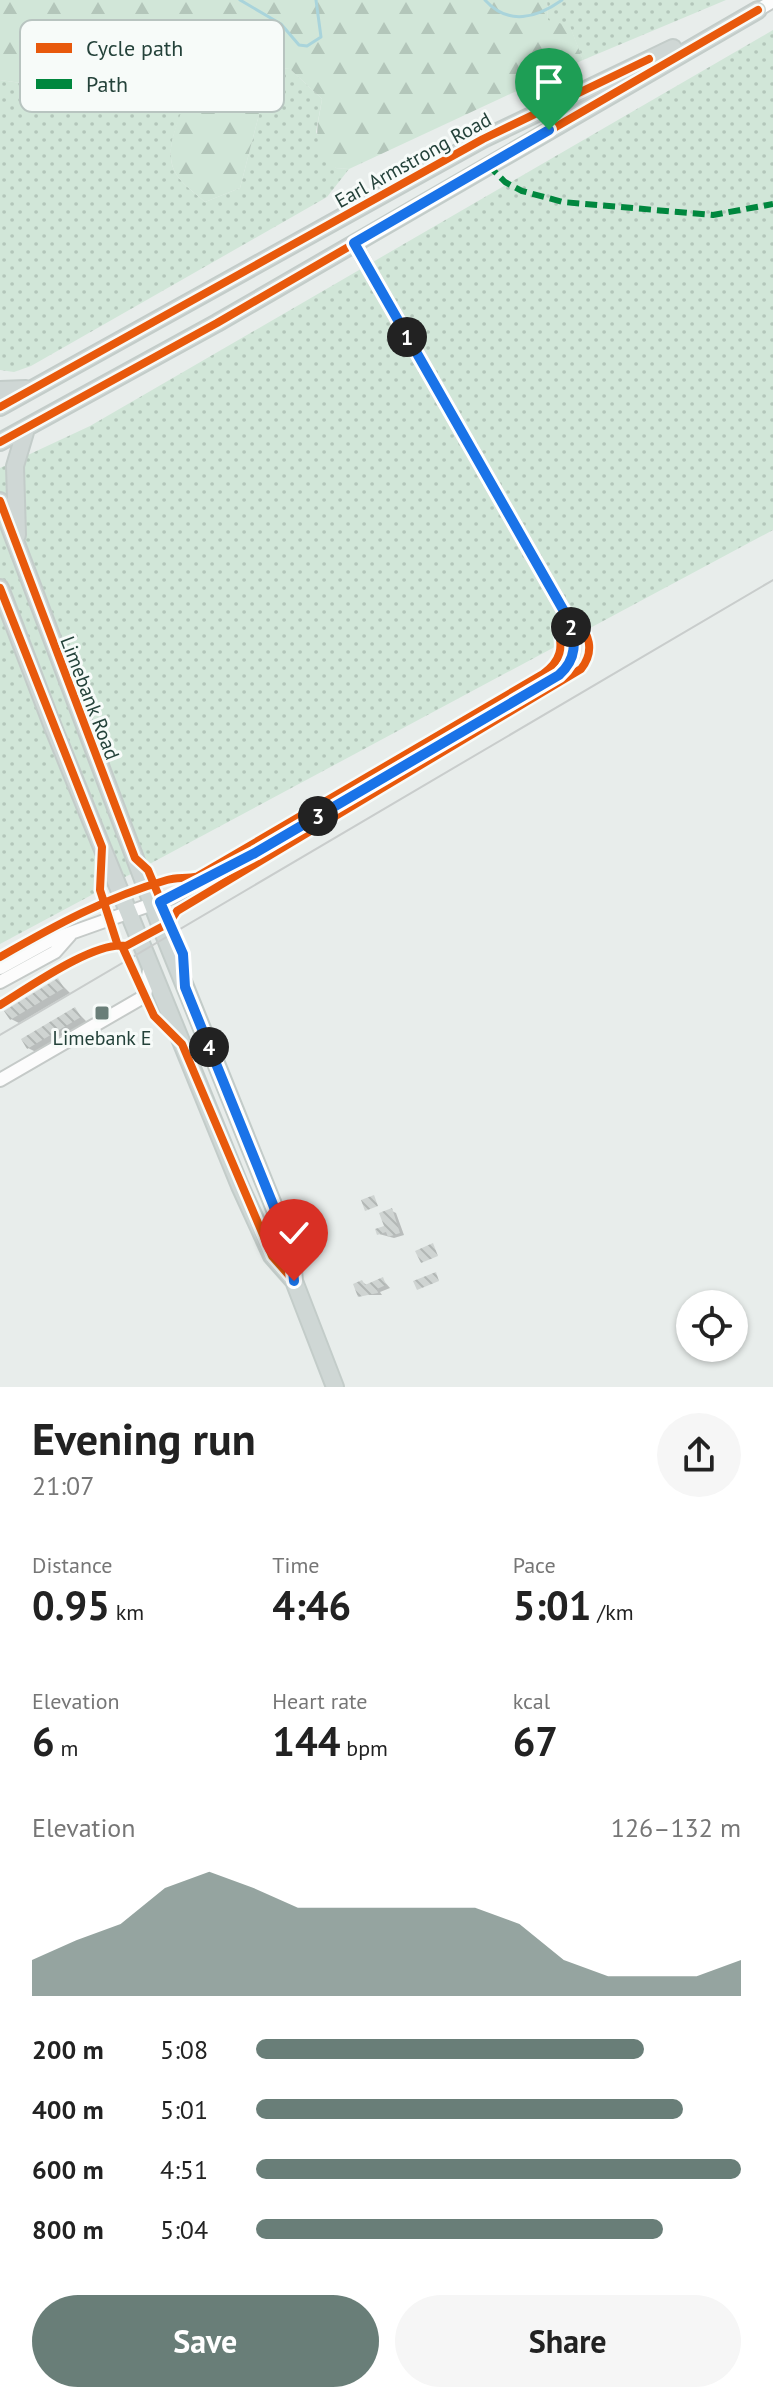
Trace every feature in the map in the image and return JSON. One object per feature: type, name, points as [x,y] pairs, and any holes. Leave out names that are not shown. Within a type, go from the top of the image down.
[{"type":"main road","name":"Earl Armstrong Road","points":[[0,442],[354,243],[765,5]]},
{"type":"main road","name":"Earl Armstrong Road","points":[[0,407],[495,133],[765,5]]},
{"type":"main road","points":[[0,390],[36,388]]},
{"type":"main road","points":[[19,557],[15,466],[26,429]]},
{"type":"main road","name":"Limebank Road","points":[[0,501],[153,905],[291,1249],[294,1281],[335,1387]]},
{"type":"main road","name":"Limebank Road","points":[[0,588],[128,914],[253,1214],[272,1256],[294,1281]]},
{"type":"lane","points":[[0,968],[51,940],[153,905],[255,853],[559,675],[574,653],[569,620],[354,243]]},
{"type":"lane","points":[[0,982],[55,952],[70,935]]},
{"type":"lane","points":[[0,1080],[145,996],[150,981],[149,963]]},
{"type":"green space","points":[[0,0],[547,0],[548,20],[570,26],[583,60],[349,169],[336,168],[322,152],[317,129],[322,99],[290,69],[284,69],[284,20],[20,20],[20,83],[0,80]]},
{"type":"green space","points":[[547,0],[726,0],[583,60],[570,27],[548,21]]},
{"type":"green space","points":[[773,30],[773,530],[0,944],[0,468],[90,426]]},
{"type":"green space","points":[[284,69],[290,69],[322,99],[316,132],[336,168],[349,169],[327,197],[31,366],[14,372],[0,370],[0,80],[20,83],[20,112],[182,112],[173,139],[171,155],[174,170],[188,188],[205,202],[240,188],[260,112],[284,112]]},
{"type":"green space","points":[[182,112],[260,112],[240,188],[205,202],[176,174],[171,155]]},
{"type":"building","points":[[58,978],[64,988],[10,1020],[4,1011]]},
{"type":"building","points":[[75,1007],[81,1017],[27,1049],[21,1039]]},
{"type":"building","points":[[374,1195],[378,1206],[365,1211],[361,1200]]},
{"type":"building","points":[[392,1208],[400,1233],[388,1237],[386,1232],[377,1235],[375,1229],[384,1226],[379,1213]]},
{"type":"building","points":[[433,1243],[438,1256],[421,1263],[415,1251]]},
{"type":"building","points":[[436,1272],[439,1281],[417,1290],[413,1281]]},
{"type":"building","points":[[383,1277],[386,1285],[377,1289],[378,1293],[358,1297],[353,1284],[362,1280],[365,1285]]},
{"type":"waterway","points":[[240,0],[274,20]]},
{"type":"waterway","points":[[284,28],[299,45],[307,46],[321,37],[316,0]]},
{"type":"waterway","points":[[485,0],[503,14],[513,16],[533,15],[562,0]]},
{"type":"tram line","points":[[0,1035],[773,580]]},
{"type":"marked path","points":[[488,165],[505,182],[522,191],[563,202],[713,215],[773,204]]},
{"type":"cycle path","points":[[0,442],[217,323],[758,10]]},
{"type":"cycle path","points":[[0,407],[483,139],[649,59]]},
{"type":"cycle path","points":[[0,501],[135,858],[148,870],[183,954],[185,987],[291,1249],[294,1281]]},
{"type":"cycle path","points":[[0,588],[102,847],[100,890],[117,943]]},
{"type":"cycle path","points":[[0,1005],[80,958],[113,946],[126,946],[169,923],[177,911],[581,669],[586,662],[589,642],[577,616],[569,620]]},
{"type":"cycle path","points":[[0,957],[61,923],[123,895],[167,880],[198,876],[543,674],[554,664],[559,653],[557,627]]},
{"type":"cycle path","points":[[122,946],[154,1016],[182,1044],[272,1256],[294,1281]]},
{"type":"place","name":"Limebank E","points":[[102,1013]]},
{"type":"route","points":[[294,1281],[291,1249],[185,987],[183,954],[160,902],[255,853],[559,675],[570,663],[574,653],[574,636],[569,620],[354,243],[549,130]]}]
